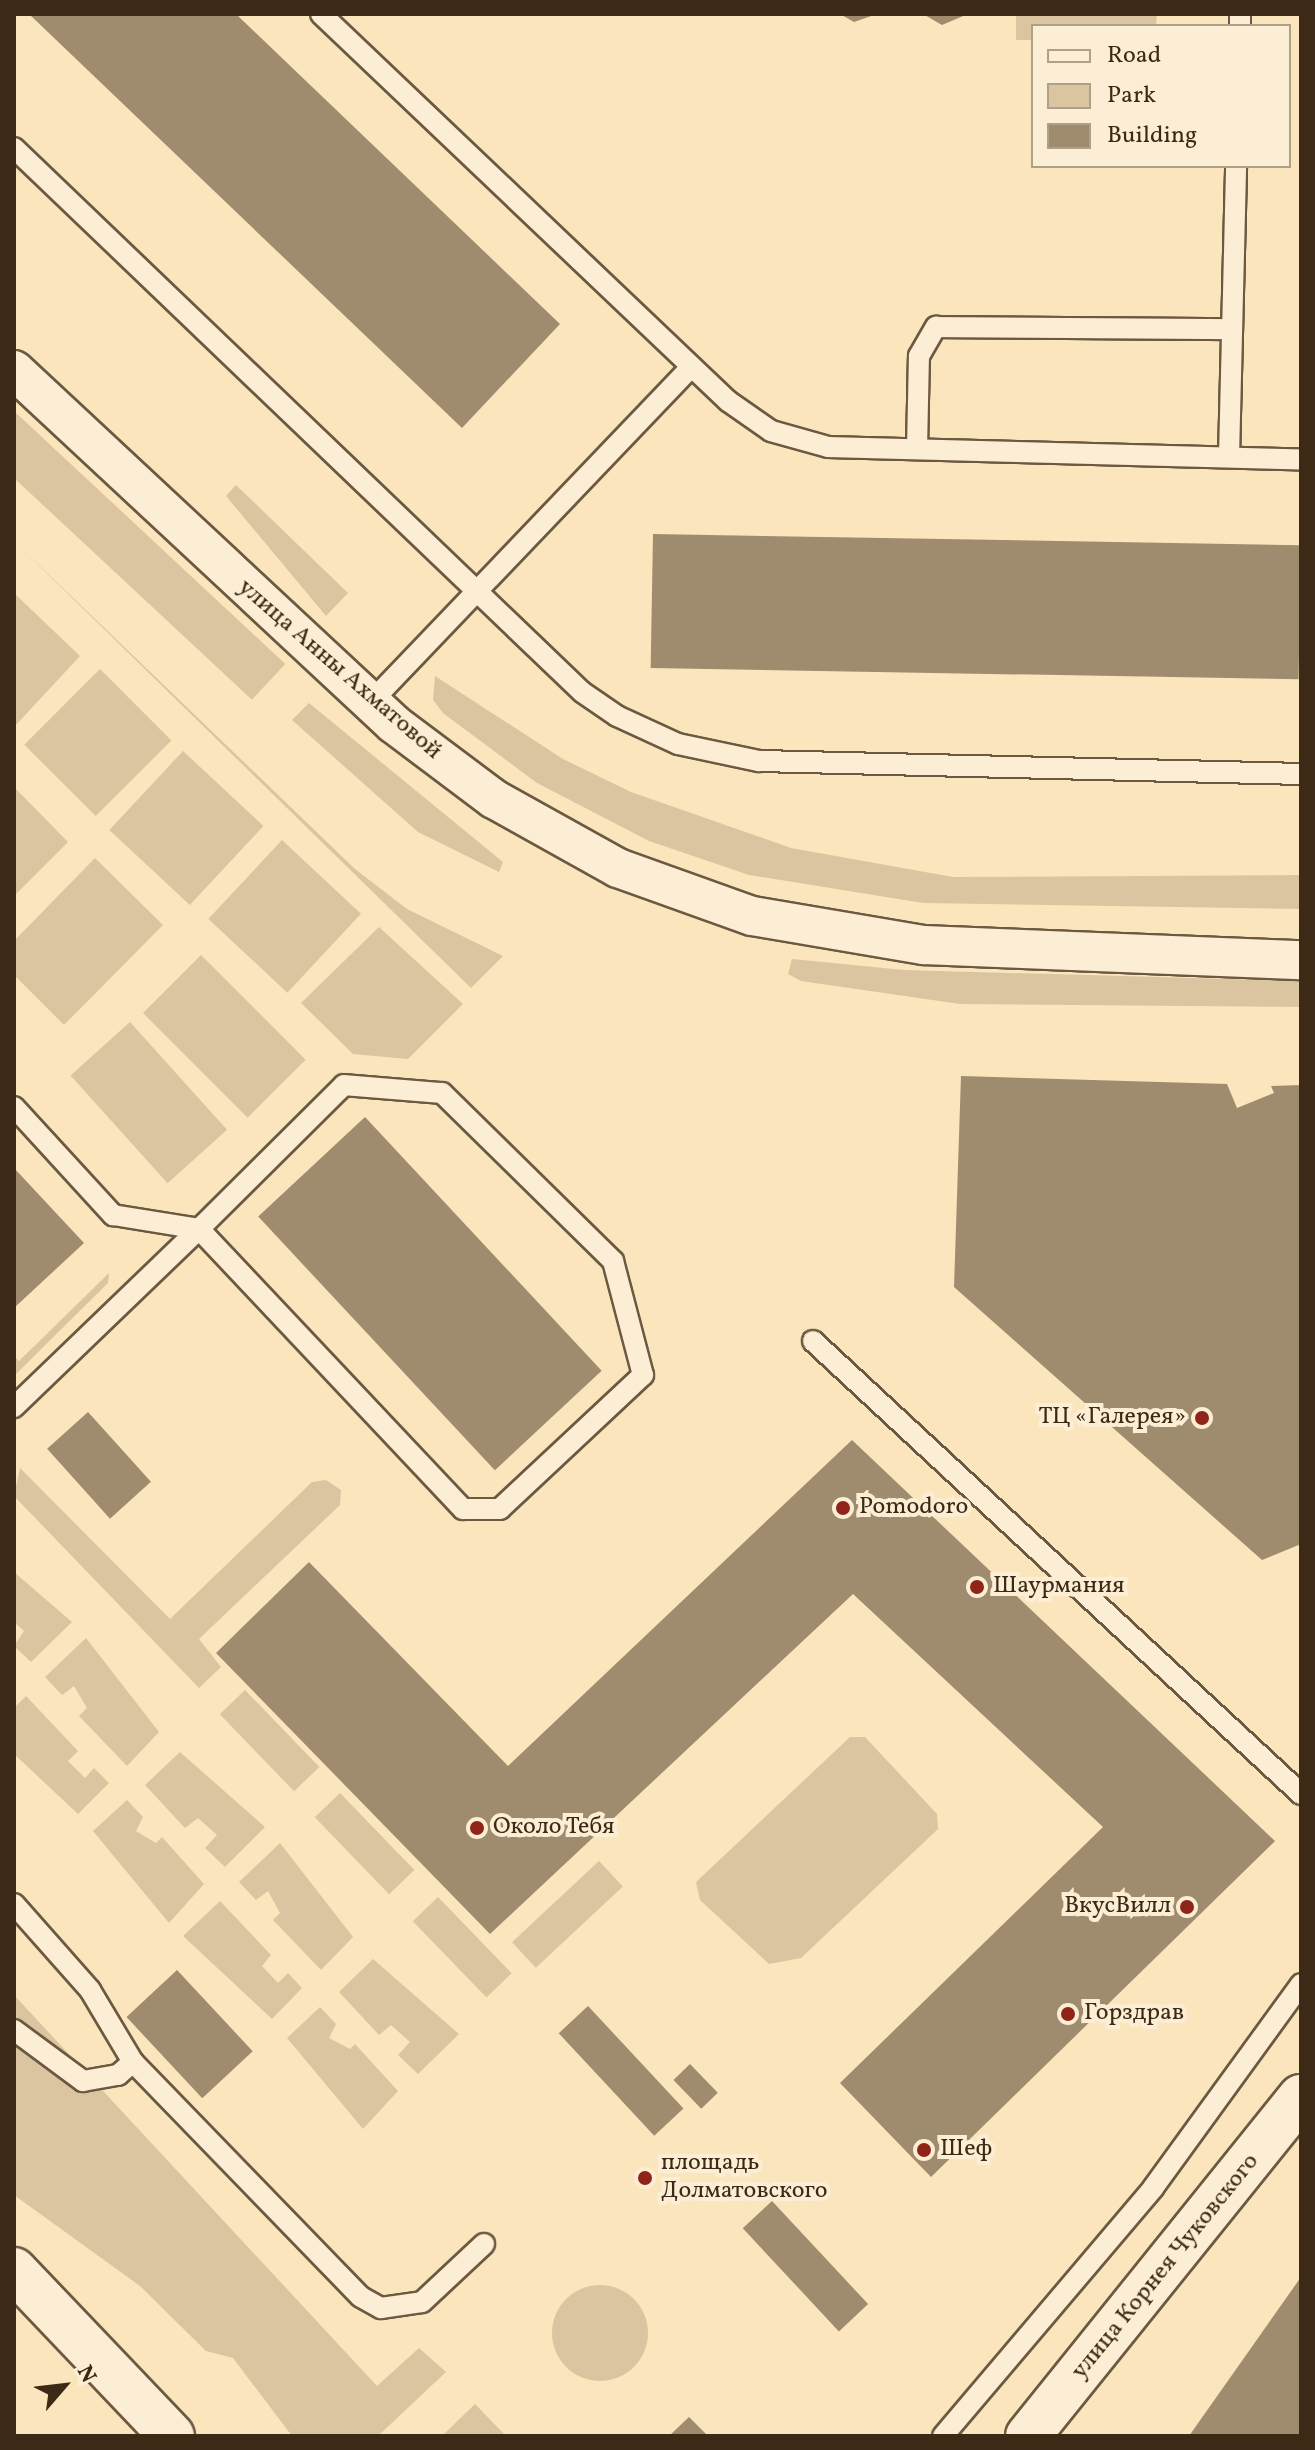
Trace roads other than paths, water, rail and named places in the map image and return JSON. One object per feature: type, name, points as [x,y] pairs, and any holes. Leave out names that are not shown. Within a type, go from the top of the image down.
[{"type":"street","name":"улица Анны Ахматовой","points":[[14,370],[370,703],[554,836],[697,899],[924,945],[1301,960]]},
{"type":"street","name":"улица Анны Ахматовой","points":[[1186,954],[1301,936]]},
{"type":"street","name":"улица Корнея Чуковского","points":[[1028,2436],[1301,2097]]},
{"type":"street","points":[[14,2270],[172,2436]]},
{"type":"lane","points":[[321,14],[691,367],[751,420],[798,441],[917,449],[1301,459]]},
{"type":"lane","points":[[14,148],[582,692],[678,744],[759,761],[1301,774]]},
{"type":"lane","points":[[1229,457],[1236,168]]},
{"type":"lane","points":[[917,449],[919,356],[936,327],[1232,329]]},
{"type":"lane","points":[[370,703],[691,367]]},
{"type":"lane","points":[[14,1107],[113,1215],[199,1229],[463,1509],[500,1509],[643,1375],[613,1261],[442,1093],[344,1085],[199,1229],[14,1407]]},
{"type":"lane","points":[[813,1341],[1301,1794]]},
{"type":"lane","points":[[14,1904],[90,1990],[133,2062],[361,2297],[381,2308],[422,2302],[484,2244]]},
{"type":"lane","points":[[943,2436],[1153,2188],[1301,1984]]},
{"type":"lane","points":[[14,2030],[83,2081],[118,2075],[133,2062]]},
{"type":"place","name":"ТЦ «Галерея»","points":[[1202,1418]]},
{"type":"place","name":"Pomodoro","points":[[843,1508]]},
{"type":"place","name":"Шаурмания","points":[[977,1587]]},
{"type":"place","name":"Около Тебя","points":[[477,1828]]},
{"type":"place","name":"ВкусВилл","points":[[1187,1907]]},
{"type":"place","name":"Горздрав","points":[[1068,2014]]},
{"type":"place","name":"Шеф","points":[[924,2150]]},
{"type":"place","name":"площадь Долматовского","points":[[645,2178]]}]
